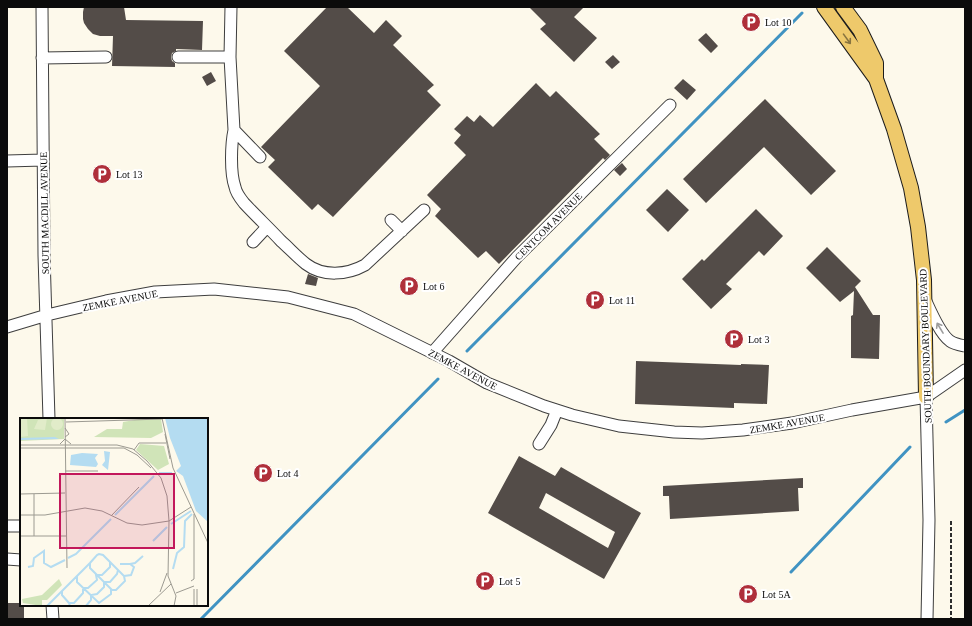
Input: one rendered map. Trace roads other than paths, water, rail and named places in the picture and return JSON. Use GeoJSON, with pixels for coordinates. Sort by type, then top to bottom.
{"type":"FeatureCollection","features":[{"type":"Feature","properties":{"kind":"main road","name":"SOUTH BOUNDARY BOULEVARD"},"geometry":{"type":"LineString","coordinates":[[824,7],[876,79],[894,129],[912,188],[924,280],[926,397]]}},
{"type":"Feature","properties":{"kind":"main road","name":"SOUTH BOUNDARY BOULEVARD"},"geometry":{"type":"LineString","coordinates":[[843,7],[860,30],[876,63],[876,79]]}},
{"type":"Feature","properties":{"kind":"street","name":"SOUTH MACDILL AVENUE"},"geometry":{"type":"LineString","coordinates":[[42,7],[44,255],[49,418]]}},
{"type":"Feature","properties":{"kind":"street"},"geometry":{"type":"LineString","coordinates":[[231,7],[230,57],[234,130],[232,141],[233,176],[234,186],[244,203],[306,264],[322,272],[336,274],[352,271],[365,265],[424,210]]}},
{"type":"Feature","properties":{"kind":"street"},"geometry":{"type":"LineString","coordinates":[[42,58],[106,57]]}},
{"type":"Feature","properties":{"kind":"street"},"geometry":{"type":"LineString","coordinates":[[178,57],[230,57]]}},
{"type":"Feature","properties":{"kind":"street","name":"CENTCOM AVENUE"},"geometry":{"type":"LineString","coordinates":[[432,353],[517,257],[670,105]]}},
{"type":"Feature","properties":{"kind":"street"},"geometry":{"type":"LineString","coordinates":[[234,130],[260,157]]}},
{"type":"Feature","properties":{"kind":"street"},"geometry":{"type":"LineString","coordinates":[[7,161],[43,160]]}},
{"type":"Feature","properties":{"kind":"street"},"geometry":{"type":"LineString","coordinates":[[391,220],[402,231]]}},
{"type":"Feature","properties":{"kind":"street"},"geometry":{"type":"LineString","coordinates":[[253,242],[267,227]]}},
{"type":"Feature","properties":{"kind":"street","name":"ZEMKE AVENUE"},"geometry":{"type":"LineString","coordinates":[[7,327],[47,315],[106,301],[155,292],[214,289],[288,297],[354,314],[449,361],[487,383],[557,410],[619,426],[674,432],[702,433],[743,430],[792,423],[852,410],[926,397],[965,370]]}},
{"type":"Feature","properties":{"kind":"street"},"geometry":{"type":"LineString","coordinates":[[925,299],[941,330],[948,340],[965,346]]}},
{"type":"Feature","properties":{"kind":"street","name":"SOUTH BOUNDARY BOULEVARD"},"geometry":{"type":"LineString","coordinates":[[926,397],[929,520],[927,619]]}},
{"type":"Feature","properties":{"kind":"street"},"geometry":{"type":"LineString","coordinates":[[539,444],[551,425],[557,410]]}},
{"type":"Feature","properties":{"kind":"street"},"geometry":{"type":"LineString","coordinates":[[7,526],[20,526]]}},
{"type":"Feature","properties":{"kind":"street"},"geometry":{"type":"LineString","coordinates":[[7,559],[20,560]]}},
{"type":"Feature","properties":{"kind":"street"},"geometry":{"type":"LineString","coordinates":[[52,606],[53,619]]}},
{"type":"Feature","properties":{"kind":"waterway"},"geometry":{"type":"LineString","coordinates":[[467,351],[802,13]]}},
{"type":"Feature","properties":{"kind":"waterway"},"geometry":{"type":"LineString","coordinates":[[201,619],[438,379]]}},
{"type":"Feature","properties":{"kind":"waterway"},"geometry":{"type":"LineString","coordinates":[[946,422],[965,410]]}},
{"type":"Feature","properties":{"kind":"waterway"},"geometry":{"type":"LineString","coordinates":[[791,572],[910,447]]}},
{"type":"Feature","properties":{"kind":"place","name":"Lot 10"},"geometry":{"type":"Point","coordinates":[751,22]}},
{"type":"Feature","properties":{"kind":"place","name":"Lot 13"},"geometry":{"type":"Point","coordinates":[102,174]}},
{"type":"Feature","properties":{"kind":"place","name":"Lot 6"},"geometry":{"type":"Point","coordinates":[409,286]}},
{"type":"Feature","properties":{"kind":"place","name":"Lot 11"},"geometry":{"type":"Point","coordinates":[595,300]}},
{"type":"Feature","properties":{"kind":"place","name":"Lot 3"},"geometry":{"type":"Point","coordinates":[734,339]}},
{"type":"Feature","properties":{"kind":"place","name":"Lot 4"},"geometry":{"type":"Point","coordinates":[263,473]}},
{"type":"Feature","properties":{"kind":"place","name":"Lot 5"},"geometry":{"type":"Point","coordinates":[485,581]}},
{"type":"Feature","properties":{"kind":"place","name":"Lot 5A"},"geometry":{"type":"Point","coordinates":[748,594]}}]}
